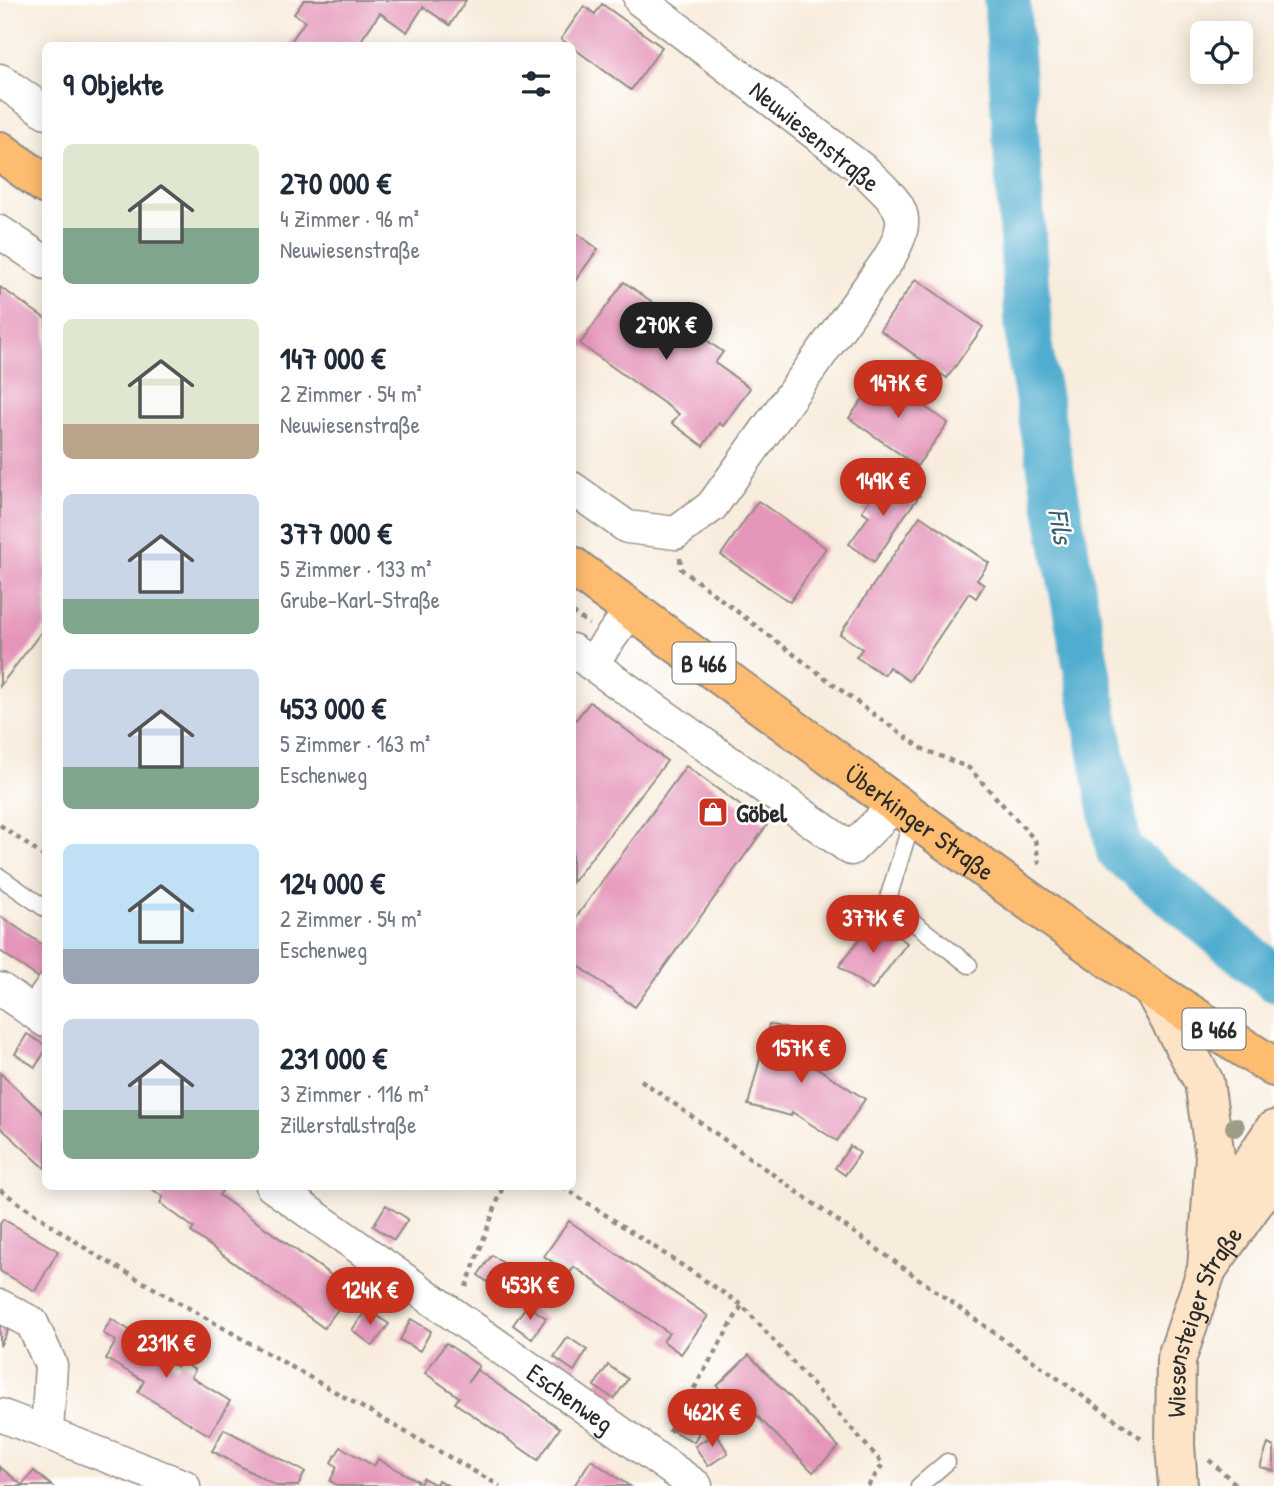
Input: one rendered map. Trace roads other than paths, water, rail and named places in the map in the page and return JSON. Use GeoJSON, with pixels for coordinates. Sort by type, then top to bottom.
{"type":"FeatureCollection","features":[{"type":"Feature","properties":{"kind":"main road"},"geometry":{"type":"LineString","coordinates":[[0,151],[42,182]]}},
{"type":"Feature","properties":{"kind":"main road","name":"Überkinger Straße"},"geometry":{"type":"LineString","coordinates":[[576,569],[1154,991],[1274,1067]]}},
{"type":"Feature","properties":{"kind":"main road"},"geometry":{"type":"LineString","coordinates":[[1154,991],[1204,1082],[1224,1226],[1274,1205]]}},
{"type":"Feature","properties":{"kind":"main road","name":"Wiesensteiger Straße"},"geometry":{"type":"LineString","coordinates":[[1178,1486],[1175,1445],[1177,1360],[1224,1226],[1274,1130]]}},
{"type":"Feature","properties":{"kind":"main road","name":"Wiesensteiger Straße"},"geometry":{"type":"LineString","coordinates":[[1224,1226],[1274,1174]]}},
{"type":"Feature","properties":{"kind":"street","name":"Neuwiesenstraße"},"geometry":{"type":"LineString","coordinates":[[576,491],[627,527],[676,533],[712,506],[888,260],[903,231],[900,206],[866,172],[640,0]]}},
{"type":"Feature","properties":{"kind":"street"},"geometry":{"type":"LineString","coordinates":[[0,80],[42,109]]}},
{"type":"Feature","properties":{"kind":"street"},"geometry":{"type":"LineString","coordinates":[[0,232],[42,260]]}},
{"type":"Feature","properties":{"kind":"street"},"geometry":{"type":"LineString","coordinates":[[631,610],[582,657],[851,849],[905,811]]}},
{"type":"Feature","properties":{"kind":"street"},"geometry":{"type":"LineString","coordinates":[[0,989],[37,1015]]}},
{"type":"Feature","properties":{"kind":"street","name":"Eschenweg"},"geometry":{"type":"LineString","coordinates":[[278,1190],[696,1486]]}},
{"type":"Feature","properties":{"kind":"street"},"geometry":{"type":"LineString","coordinates":[[0,1306],[32,1323],[51,1366],[47,1432]]}},
{"type":"Feature","properties":{"kind":"street"},"geometry":{"type":"LineString","coordinates":[[0,1415],[184,1486]]}},
{"type":"Feature","properties":{"kind":"lane"},"geometry":{"type":"LineString","coordinates":[[905,811],[887,902],[969,965]]}},
{"type":"Feature","properties":{"kind":"lane"},"geometry":{"type":"LineString","coordinates":[[0,877],[42,906]]}},
{"type":"Feature","properties":{"kind":"lane"},"geometry":{"type":"LineString","coordinates":[[37,1015],[42,997]]}},
{"type":"Feature","properties":{"kind":"lane"},"geometry":{"type":"LineString","coordinates":[[919,1486],[947,1462]]}},
{"type":"Feature","properties":{"kind":"waterway","name":"Fils"},"geometry":{"type":"LineString","coordinates":[[1007,0],[1030,353],[1119,850],[1274,978]]}},
{"type":"Feature","properties":{"kind":"place","name":"Göbel"},"geometry":{"type":"Point","coordinates":[713,812]}}]}
